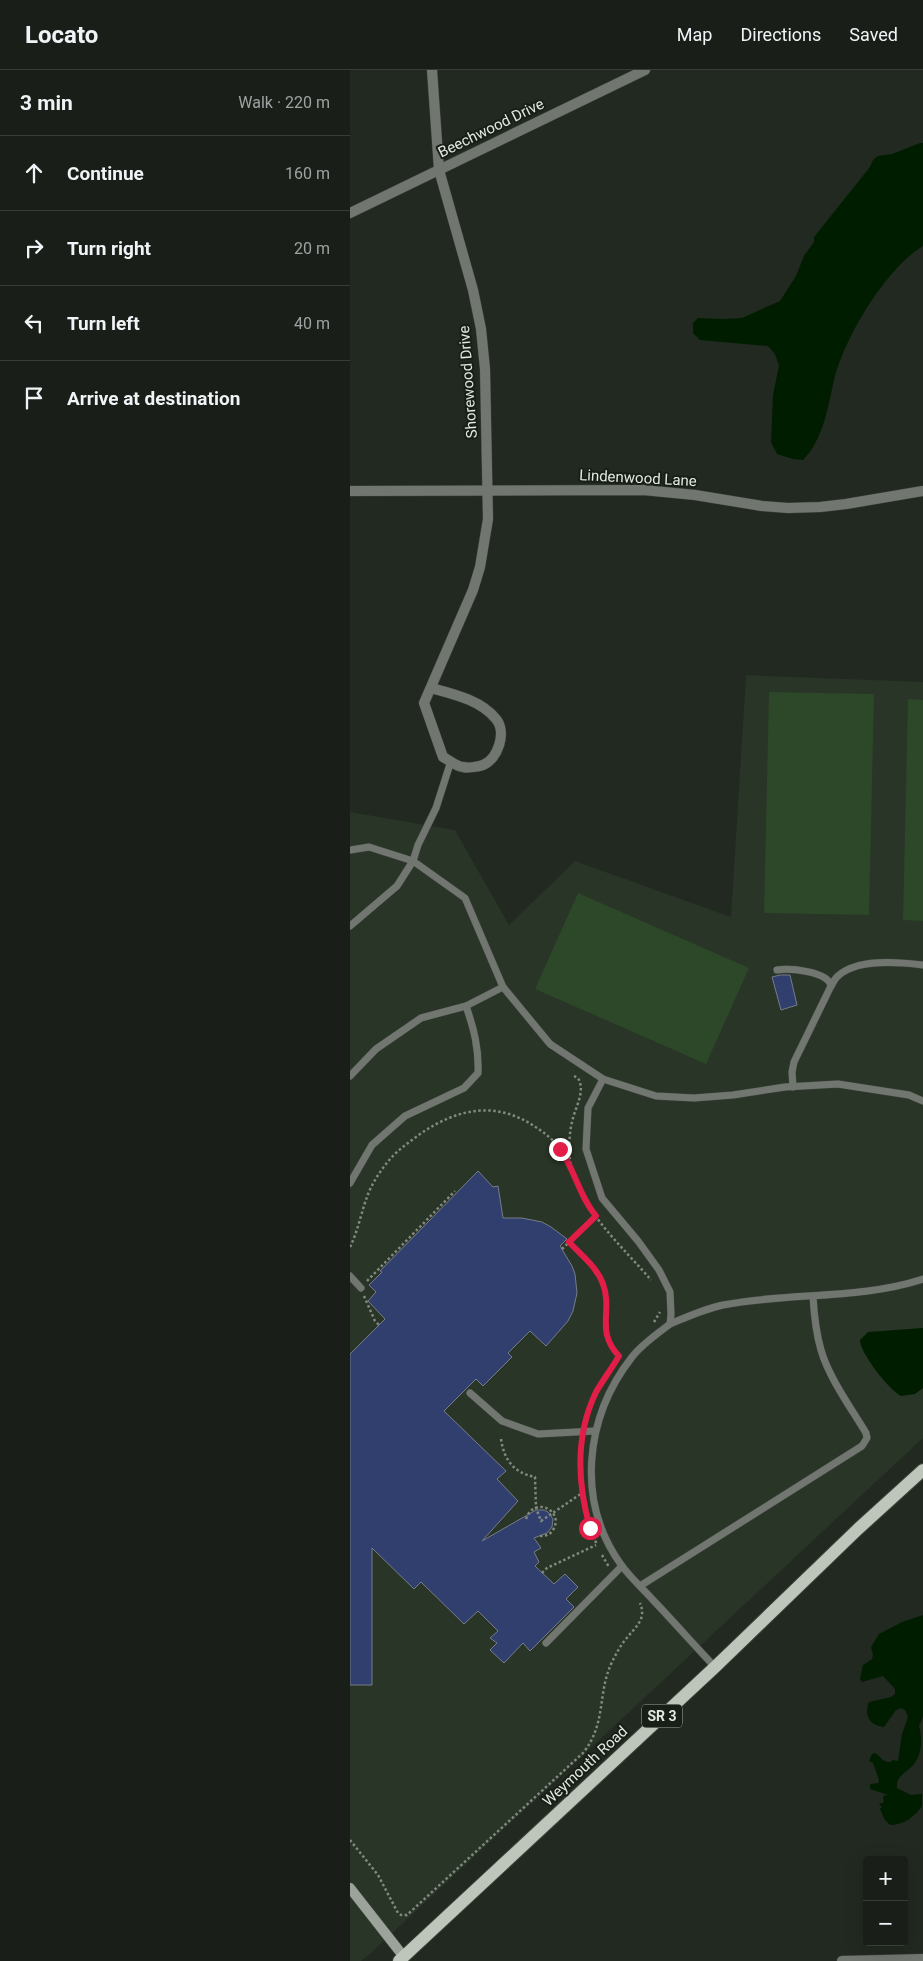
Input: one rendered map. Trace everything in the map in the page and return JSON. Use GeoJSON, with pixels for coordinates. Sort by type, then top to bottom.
{"type":"FeatureCollection","features":[{"type":"Feature","properties":{"kind":"main road","name":"Weymouth Road"},"geometry":{"type":"LineString","coordinates":[[404,1960],[715,1667],[858,1529],[923,1470]]}},
{"type":"Feature","properties":{"kind":"street","name":"Shorewood Drive"},"geometry":{"type":"LineString","coordinates":[[432,70],[438,170],[473,290],[481,329],[485,369],[488,490],[487,527],[480,567],[424,703],[443,757],[451,762]]}},
{"type":"Feature","properties":{"kind":"street","name":"Beechwood Drive"},"geometry":{"type":"LineString","coordinates":[[350,213],[645,70]]}},
{"type":"Feature","properties":{"kind":"street","name":"Lindenwood Lane"},"geometry":{"type":"LineString","coordinates":[[350,491],[643,490],[788,508],[846,504],[923,490]]}},
{"type":"Feature","properties":{"kind":"street"},"geometry":{"type":"LineString","coordinates":[[431,688],[465,698],[481,707],[497,720],[501,732],[500,744],[493,757],[483,766],[463,768],[451,762]]}},
{"type":"Feature","properties":{"kind":"street"},"geometry":{"type":"LineString","coordinates":[[350,1888],[404,1960]]}},
{"type":"Feature","properties":{"kind":"street"},"geometry":{"type":"LineString","coordinates":[[842,1961],[923,1959]]}},
{"type":"Feature","properties":{"kind":"lane"},"geometry":{"type":"LineString","coordinates":[[350,926],[397,886],[413,861],[418,845],[436,808],[451,762]]}},
{"type":"Feature","properties":{"kind":"lane"},"geometry":{"type":"LineString","coordinates":[[350,850],[369,846],[413,861],[465,898],[503,987],[550,1044],[603,1079],[656,1096],[694,1098],[838,1084],[909,1095],[923,1101]]}},
{"type":"Feature","properties":{"kind":"lane"},"geometry":{"type":"LineString","coordinates":[[793,1087],[792,1072],[794,1062],[830,986],[838,976],[859,966],[896,962],[923,965]]}},
{"type":"Feature","properties":{"kind":"lane"},"geometry":{"type":"LineString","coordinates":[[776,970],[793,969],[806,972],[826,978],[830,981],[830,986]]}},
{"type":"Feature","properties":{"kind":"lane"},"geometry":{"type":"LineString","coordinates":[[350,1076],[376,1049],[422,1018],[466,1006],[503,987]]}},
{"type":"Feature","properties":{"kind":"lane"},"geometry":{"type":"LineString","coordinates":[[350,1183],[372,1146],[405,1116],[464,1088],[478,1073],[479,1052],[473,1025],[466,1006]]}},
{"type":"Feature","properties":{"kind":"lane"},"geometry":{"type":"LineString","coordinates":[[603,1079],[588,1108],[586,1150],[602,1198],[638,1241],[659,1270],[670,1292],[670,1324]]}},
{"type":"Feature","properties":{"kind":"lane"},"geometry":{"type":"LineString","coordinates":[[350,1276],[361,1288]]}},
{"type":"Feature","properties":{"kind":"lane"},"geometry":{"type":"LineString","coordinates":[[715,1667],[622,1566],[604,1533],[592,1487],[591,1457],[595,1431],[611,1392],[633,1356],[670,1324],[694,1314],[723,1305],[883,1289],[923,1279]]}},
{"type":"Feature","properties":{"kind":"lane"},"geometry":{"type":"LineString","coordinates":[[640,1586],[862,1446],[865,1442],[866,1433],[821,1352],[813,1296]]}},
{"type":"Feature","properties":{"kind":"lane"},"geometry":{"type":"LineString","coordinates":[[470,1393],[502,1421],[538,1434],[595,1431]]}},
{"type":"Feature","properties":{"kind":"lane"},"geometry":{"type":"LineString","coordinates":[[546,1643],[622,1566]]}},
{"type":"Feature","properties":{"kind":"path"},"geometry":{"type":"LineString","coordinates":[[572,1170],[569,1149],[570,1130],[581,1087],[578,1078],[574,1076]]}},
{"type":"Feature","properties":{"kind":"path"},"geometry":{"type":"LineString","coordinates":[[350,1247],[356,1234],[367,1196],[385,1165],[398,1150],[438,1122],[458,1113],[482,1110],[496,1111],[512,1115],[532,1124],[555,1142],[568,1161],[583,1196],[596,1216],[653,1282]]}},
{"type":"Feature","properties":{"kind":"path"},"geometry":{"type":"LineString","coordinates":[[379,1325],[374,1321],[361,1288],[455,1191]]}},
{"type":"Feature","properties":{"kind":"path"},"geometry":{"type":"LineString","coordinates":[[562,1249],[596,1216]]}},
{"type":"Feature","properties":{"kind":"path"},"geometry":{"type":"LineString","coordinates":[[569,1242],[593,1267],[603,1283],[606,1298],[605,1328],[607,1340],[619,1356]]}},
{"type":"Feature","properties":{"kind":"path"},"geometry":{"type":"LineString","coordinates":[[653,1324],[661,1310]]}},
{"type":"Feature","properties":{"kind":"path"},"geometry":{"type":"LineString","coordinates":[[615,1363],[623,1350]]}},
{"type":"Feature","properties":{"kind":"path"},"geometry":{"type":"LineString","coordinates":[[581,1483],[580,1456],[583,1432],[589,1409],[606,1376]]}},
{"type":"Feature","properties":{"kind":"path"},"geometry":{"type":"LineString","coordinates":[[501,1440],[505,1458],[511,1465],[518,1472],[535,1477],[536,1508],[541,1521],[582,1492],[583,1501]]}},
{"type":"Feature","properties":{"kind":"path"},"geometry":{"type":"LineString","coordinates":[[526,1519],[531,1511],[536,1508],[544,1507],[553,1513],[556,1519],[554,1529],[546,1536],[540,1536]]}},
{"type":"Feature","properties":{"kind":"path"},"geometry":{"type":"LineString","coordinates":[[587,1518],[596,1545],[614,1575]]}},
{"type":"Feature","properties":{"kind":"path"},"geometry":{"type":"LineString","coordinates":[[542,1573],[546,1568],[596,1545]]}},
{"type":"Feature","properties":{"kind":"path"},"geometry":{"type":"LineString","coordinates":[[350,1840],[378,1875],[398,1913],[407,1915],[555,1780],[590,1744],[600,1719],[610,1667],[626,1638],[639,1626],[642,1619],[643,1612],[639,1600]]}},
{"type":"Feature","properties":{"kind":"shaded area"},"geometry":{"type":"Polygon","coordinates":[[[923,143],[923,246],[909,256],[895,270],[881,287],[857,325],[839,363],[824,423],[810,452],[803,460],[777,454],[771,442],[773,395],[779,366],[775,354],[768,346],[700,340],[693,333],[693,323],[698,318],[742,318],[780,301],[796,276],[804,256],[814,242],[814,237],[870,167],[873,160],[878,156],[892,154],[923,143]]]}},
{"type":"Feature","properties":{"kind":"shaded area"},"geometry":{"type":"Polygon","coordinates":[[[746,675],[923,682],[923,1438],[371,1953],[361,1961],[350,1961],[350,812],[455,830],[509,925],[575,861],[731,917],[746,675]]]}},
{"type":"Feature","properties":{"kind":"shaded area"},"geometry":{"type":"Polygon","coordinates":[[[769,692],[874,694],[869,915],[764,913],[769,692]]]}},
{"type":"Feature","properties":{"kind":"shaded area"},"geometry":{"type":"Polygon","coordinates":[[[908,699],[923,700],[923,921],[903,920],[908,699]]]}},
{"type":"Feature","properties":{"kind":"shaded area"},"geometry":{"type":"Polygon","coordinates":[[[578,893],[749,968],[706,1064],[535,989],[578,893]]]}},
{"type":"Feature","properties":{"kind":"shaded area"},"geometry":{"type":"Polygon","coordinates":[[[923,1328],[923,1388],[915,1394],[901,1396],[876,1371],[861,1346],[860,1340],[868,1332],[923,1328]]]}},
{"type":"Feature","properties":{"kind":"shaded area"},"geometry":{"type":"Polygon","coordinates":[[[923,1615],[923,1717],[919,1726],[920,1749],[917,1760],[897,1782],[897,1788],[911,1795],[922,1794],[922,1806],[908,1820],[900,1824],[890,1825],[885,1820],[880,1809],[882,1807],[879,1804],[884,1802],[883,1796],[888,1795],[870,1789],[870,1784],[878,1783],[879,1780],[873,1763],[869,1761],[872,1754],[875,1753],[886,1761],[898,1761],[902,1734],[908,1717],[905,1710],[901,1708],[896,1710],[884,1727],[871,1722],[867,1711],[869,1702],[891,1697],[895,1694],[895,1689],[883,1676],[862,1682],[860,1679],[863,1665],[872,1659],[871,1647],[879,1634],[902,1622],[923,1615]]]}},
{"type":"Feature","properties":{"kind":"building"},"geometry":{"type":"Polygon","coordinates":[[[790,975],[797,1005],[781,1010],[772,977],[790,975]]]}},
{"type":"Feature","properties":{"kind":"building"},"geometry":{"type":"Polygon","coordinates":[[[478,1171],[493,1187],[498,1186],[503,1218],[522,1218],[542,1222],[567,1239],[560,1246],[575,1274],[577,1293],[573,1311],[568,1321],[546,1346],[530,1331],[508,1353],[512,1357],[483,1386],[476,1379],[444,1411],[506,1471],[497,1479],[518,1501],[482,1541],[536,1510],[548,1512],[553,1519],[552,1527],[547,1533],[534,1538],[541,1548],[534,1552],[539,1562],[535,1566],[554,1584],[565,1574],[578,1587],[566,1599],[574,1607],[530,1651],[523,1643],[504,1663],[490,1650],[497,1643],[490,1638],[498,1631],[478,1611],[464,1624],[421,1582],[414,1589],[372,1548],[372,1685],[350,1685],[350,1354],[385,1319],[368,1301],[376,1292],[369,1285],[382,1272],[380,1271],[478,1171]]]}},
{"type":"Feature","properties":{"kind":"route"},"geometry":{"type":"LineString","coordinates":[[560,1149],[568,1161],[583,1196],[596,1216],[569,1242],[593,1267],[603,1283],[606,1298],[605,1328],[607,1340],[619,1356],[598,1390],[589,1409],[580,1444],[584,1509],[590,1528]]}}]}
